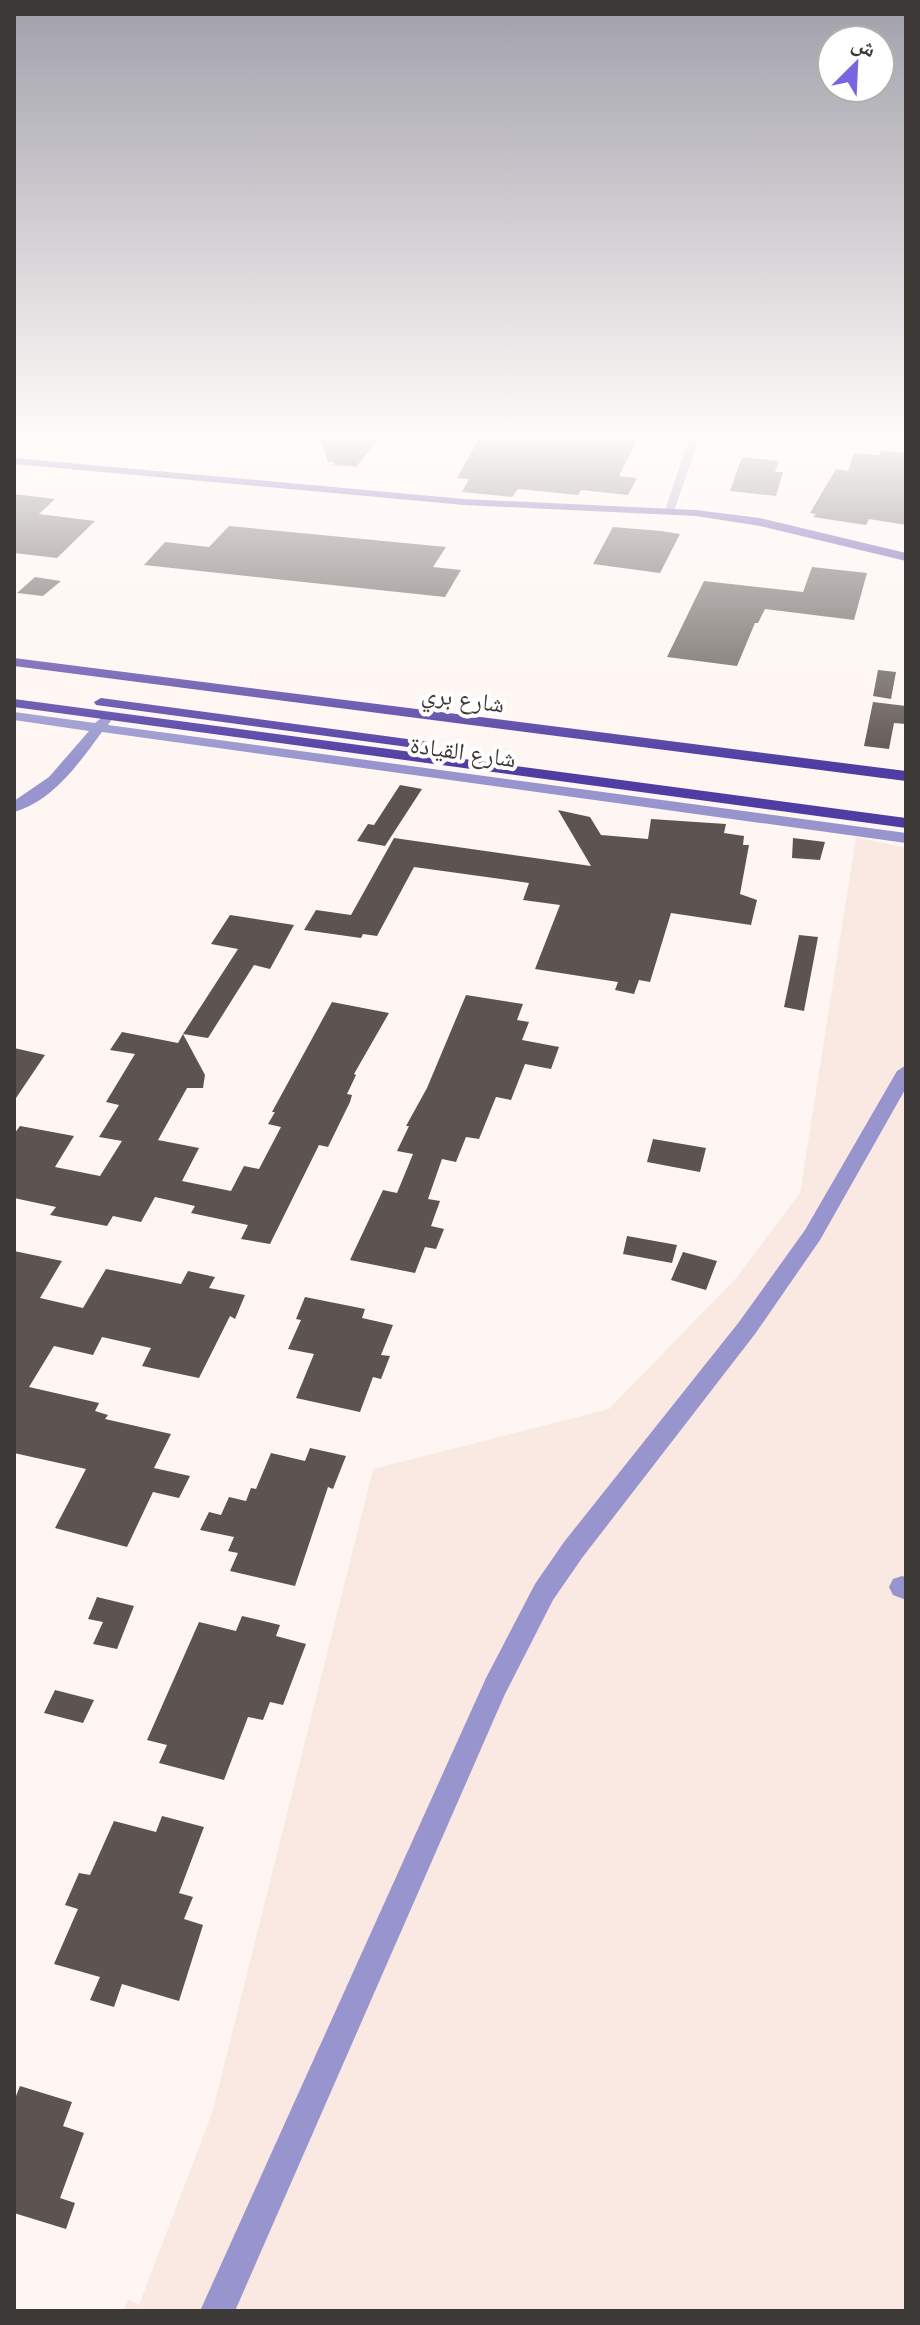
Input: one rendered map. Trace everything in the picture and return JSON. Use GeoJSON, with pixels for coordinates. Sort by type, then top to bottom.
{"type":"FeatureCollection","features":[{"type":"Feature","properties":{"kind":"main road"},"geometry":{"type":"LineString","coordinates":[[866,548],[906,557]]}},
{"type":"Feature","properties":{"kind":"main road","name":"شارع بري"},"geometry":{"type":"LineString","coordinates":[[14,662],[906,776]]}},
{"type":"Feature","properties":{"kind":"main road","name":"شارع القيادة"},"geometry":{"type":"LineString","coordinates":[[14,691],[906,809]]}},
{"type":"Feature","properties":{"kind":"main road","name":"شارع القيادة"},"geometry":{"type":"LineString","coordinates":[[14,703],[104,721],[906,823]]}},
{"type":"Feature","properties":{"kind":"street","name":"شارع القيادة"},"geometry":{"type":"LineString","coordinates":[[14,716],[104,721],[906,838]]}},
{"type":"Feature","properties":{"kind":"street"},"geometry":{"type":"LineString","coordinates":[[14,807],[38,796],[62,776],[104,721]]}},
{"type":"Feature","properties":{"kind":"street"},"geometry":{"type":"LineString","coordinates":[[217,2311],[495,1687],[544,1592],[602,1511],[782,1281],[813,1235],[906,1071]]}},
{"type":"Feature","properties":{"kind":"shaded area"},"geometry":{"type":"Polygon","coordinates":[[[856,837],[906,848],[906,2311],[122,2311],[129,2299],[139,2305],[212,2113],[373,1469],[609,1409],[736,1278],[800,1193],[856,837]]]}},
{"type":"Feature","properties":{"kind":"building"},"geometry":{"type":"Polygon","coordinates":[[[14,548],[68,548],[57,558],[14,553],[14,548]]]}},
{"type":"Feature","properties":{"kind":"building"},"geometry":{"type":"Polygon","coordinates":[[[160,548],[446,548],[433,567],[461,570],[445,597],[144,565],[160,548]]]}},
{"type":"Feature","properties":{"kind":"building"},"geometry":{"type":"Polygon","coordinates":[[[602,548],[673,548],[660,573],[593,564],[602,548]]]}},
{"type":"Feature","properties":{"kind":"building"},"geometry":{"type":"Polygon","coordinates":[[[812,567],[867,573],[854,620],[765,609],[758,623],[755,623],[737,666],[667,657],[704,581],[803,592],[812,567]]]}},
{"type":"Feature","properties":{"kind":"building"},"geometry":{"type":"Polygon","coordinates":[[[35,577],[61,581],[43,596],[17,593],[35,577]]]}},
{"type":"Feature","properties":{"kind":"building"},"geometry":{"type":"Polygon","coordinates":[[[878,670],[896,672],[891,699],[873,696],[878,670]]]}},
{"type":"Feature","properties":{"kind":"building"},"geometry":{"type":"Polygon","coordinates":[[[873,702],[906,706],[906,724],[894,723],[889,749],[864,746],[873,702]]]}},
{"type":"Feature","properties":{"kind":"building"},"geometry":{"type":"Polygon","coordinates":[[[400,785],[422,789],[385,846],[357,841],[368,824],[374,825],[400,785]]]}},
{"type":"Feature","properties":{"kind":"building"},"geometry":{"type":"Polygon","coordinates":[[[558,810],[590,817],[601,835],[648,839],[651,819],[726,824],[724,833],[744,836],[743,845],[749,845],[740,894],[757,900],[751,925],[671,913],[650,982],[639,980],[634,994],[615,990],[618,982],[535,969],[560,905],[523,900],[529,883],[414,867],[377,936],[363,934],[361,938],[304,930],[316,910],[351,915],[394,838],[591,866],[558,810]]]}},
{"type":"Feature","properties":{"kind":"building"},"geometry":{"type":"Polygon","coordinates":[[[793,838],[825,842],[820,860],[792,858],[793,838]]]}},
{"type":"Feature","properties":{"kind":"building"},"geometry":{"type":"Polygon","coordinates":[[[230,915],[294,925],[270,969],[254,965],[208,1038],[183,1034],[238,949],[211,944],[230,915]]]}},
{"type":"Feature","properties":{"kind":"building"},"geometry":{"type":"Polygon","coordinates":[[[799,935],[818,937],[804,1011],[784,1007],[799,935]]]}},
{"type":"Feature","properties":{"kind":"building"},"geometry":{"type":"Polygon","coordinates":[[[466,995],[523,1004],[517,1020],[529,1022],[522,1040],[559,1047],[551,1069],[525,1064],[511,1100],[496,1097],[479,1139],[466,1137],[456,1162],[442,1159],[428,1199],[440,1201],[431,1226],[444,1229],[436,1249],[425,1247],[415,1273],[350,1260],[383,1190],[397,1193],[413,1154],[397,1151],[466,995]]]}},
{"type":"Feature","properties":{"kind":"building"},"geometry":{"type":"Polygon","coordinates":[[[332,1002],[389,1013],[354,1074],[347,1094],[352,1095],[350,1102],[328,1147],[319,1145],[270,1244],[241,1239],[248,1225],[191,1213],[195,1206],[155,1197],[141,1222],[113,1216],[107,1226],[50,1215],[56,1207],[14,1198],[14,1134],[20,1126],[74,1136],[55,1167],[100,1176],[122,1141],[99,1137],[119,1105],[106,1102],[135,1054],[110,1050],[122,1032],[178,1043],[183,1034],[205,1075],[203,1088],[187,1088],[158,1140],[199,1148],[182,1181],[231,1191],[244,1166],[259,1169],[281,1127],[268,1124],[275,1112],[272,1112],[332,1002]]]}},
{"type":"Feature","properties":{"kind":"building"},"geometry":{"type":"Polygon","coordinates":[[[14,1048],[45,1055],[14,1101],[14,1048]]]}},
{"type":"Feature","properties":{"kind":"building"},"geometry":{"type":"Polygon","coordinates":[[[653,1139],[706,1148],[700,1172],[647,1162],[653,1139]]]}},
{"type":"Feature","properties":{"kind":"building"},"geometry":{"type":"Polygon","coordinates":[[[627,1236],[677,1245],[672,1263],[623,1254],[627,1236]]]}},
{"type":"Feature","properties":{"kind":"building"},"geometry":{"type":"Polygon","coordinates":[[[14,1251],[62,1261],[40,1298],[83,1308],[106,1269],[181,1284],[188,1271],[215,1277],[209,1288],[245,1295],[235,1319],[230,1316],[199,1378],[142,1366],[151,1348],[102,1337],[93,1355],[54,1346],[29,1387],[99,1403],[95,1411],[108,1415],[105,1419],[171,1434],[154,1468],[190,1476],[179,1498],[153,1492],[127,1547],[55,1528],[86,1469],[14,1453],[14,1251]]]}},
{"type":"Feature","properties":{"kind":"building"},"geometry":{"type":"Polygon","coordinates":[[[683,1252],[717,1261],[706,1290],[671,1280],[683,1252]]]}},
{"type":"Feature","properties":{"kind":"building"},"geometry":{"type":"Polygon","coordinates":[[[305,1297],[365,1309],[362,1318],[393,1325],[381,1355],[390,1356],[381,1379],[373,1377],[360,1412],[296,1398],[314,1354],[288,1349],[301,1320],[296,1319],[305,1297]]]}},
{"type":"Feature","properties":{"kind":"building"},"geometry":{"type":"Polygon","coordinates":[[[310,1448],[346,1456],[333,1489],[328,1487],[295,1586],[230,1571],[238,1553],[228,1551],[234,1537],[200,1530],[209,1512],[221,1515],[229,1497],[246,1501],[251,1488],[256,1489],[271,1453],[305,1461],[310,1448]]]}},
{"type":"Feature","properties":{"kind":"building"},"geometry":{"type":"Polygon","coordinates":[[[97,1597],[134,1606],[117,1649],[93,1644],[103,1622],[88,1619],[97,1597]]]}},
{"type":"Feature","properties":{"kind":"building"},"geometry":{"type":"Polygon","coordinates":[[[242,1616],[280,1625],[276,1636],[306,1644],[283,1705],[270,1702],[263,1720],[248,1717],[224,1780],[159,1763],[167,1745],[147,1740],[199,1622],[236,1631],[242,1616]]]}},
{"type":"Feature","properties":{"kind":"building"},"geometry":{"type":"Polygon","coordinates":[[[55,1690],[94,1700],[83,1723],[44,1713],[55,1690]]]}},
{"type":"Feature","properties":{"kind":"building"},"geometry":{"type":"Polygon","coordinates":[[[162,1816],[204,1827],[179,1893],[193,1897],[184,1919],[203,1925],[179,2001],[122,1984],[114,2007],[90,2000],[100,1977],[54,1964],[78,1909],[65,1905],[79,1873],[90,1875],[114,1821],[156,1832],[162,1816]]]}},
{"type":"Feature","properties":{"kind":"building"},"geometry":{"type":"Polygon","coordinates":[[[20,2086],[72,2102],[63,2126],[84,2133],[60,2198],[75,2203],[66,2229],[14,2213],[14,2101],[20,2086]]]}}]}
